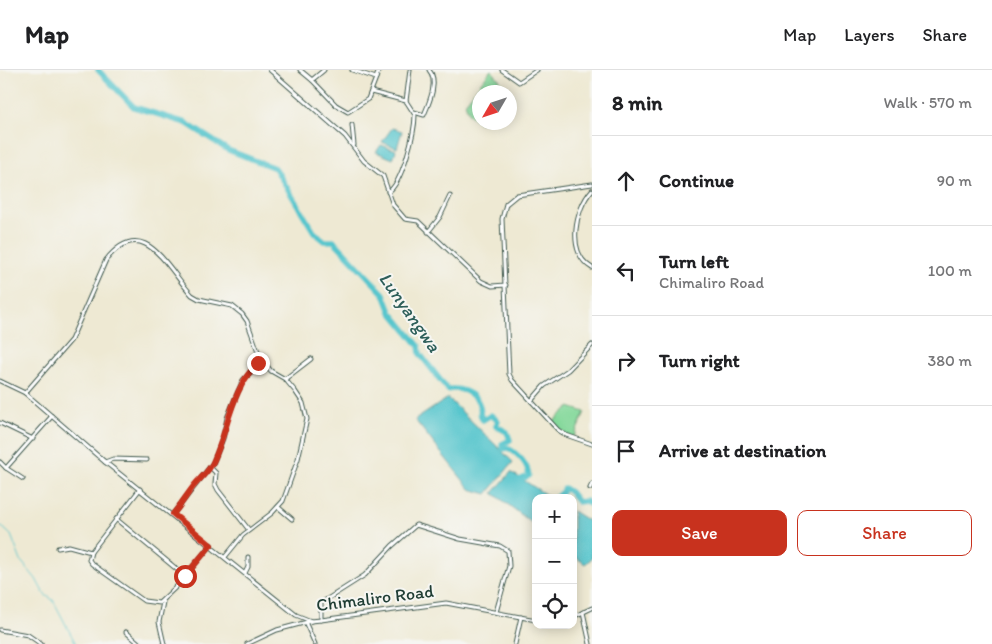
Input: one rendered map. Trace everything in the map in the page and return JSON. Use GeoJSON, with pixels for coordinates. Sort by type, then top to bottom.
{"type":"FeatureCollection","features":[{"type":"Feature","properties":{"kind":"street"},"geometry":{"type":"LineString","coordinates":[[270,70],[354,146],[364,161],[383,176],[393,205],[401,216],[409,221],[416,220],[460,258],[482,281],[492,286],[506,285]]}},
{"type":"Feature","properties":{"kind":"street"},"geometry":{"type":"LineString","coordinates":[[300,70],[336,105],[348,112],[365,102],[379,70]]}},
{"type":"Feature","properties":{"kind":"street"},"geometry":{"type":"LineString","coordinates":[[312,80],[324,70]]}},
{"type":"Feature","properties":{"kind":"street"},"geometry":{"type":"LineString","coordinates":[[352,70],[376,78]]}},
{"type":"Feature","properties":{"kind":"street"},"geometry":{"type":"LineString","coordinates":[[406,101],[409,70]]}},
{"type":"Feature","properties":{"kind":"street"},"geometry":{"type":"LineString","coordinates":[[414,112],[424,115],[429,103],[434,79],[429,70]]}},
{"type":"Feature","properties":{"kind":"street"},"geometry":{"type":"LineString","coordinates":[[502,70],[519,82],[537,70]]}},
{"type":"Feature","properties":{"kind":"street"},"geometry":{"type":"LineString","coordinates":[[371,92],[406,101],[414,112],[414,127],[401,171],[394,188],[388,192]]}},
{"type":"Feature","properties":{"kind":"street"},"geometry":{"type":"LineString","coordinates":[[352,125],[354,146]]}},
{"type":"Feature","properties":{"kind":"street"},"geometry":{"type":"LineString","coordinates":[[592,184],[527,192],[517,195],[506,204],[502,219],[509,374],[515,386],[562,433],[592,444]]}},
{"type":"Feature","properties":{"kind":"street"},"geometry":{"type":"LineString","coordinates":[[592,190],[580,211],[576,238],[581,260],[592,268]]}},
{"type":"Feature","properties":{"kind":"street"},"geometry":{"type":"LineString","coordinates":[[428,232],[441,215],[450,196]]}},
{"type":"Feature","properties":{"kind":"street"},"geometry":{"type":"LineString","coordinates":[[25,393],[71,340],[106,260],[114,250],[129,241],[137,240],[154,249],[192,295],[199,299],[238,309],[247,321],[263,361],[270,371],[284,379],[303,403],[307,419],[298,459],[278,507],[249,530],[225,557]]}},
{"type":"Feature","properties":{"kind":"street"},"geometry":{"type":"LineString","coordinates":[[531,401],[544,386],[568,370],[592,346]]}},
{"type":"Feature","properties":{"kind":"street"},"geometry":{"type":"LineString","coordinates":[[284,379],[311,359]]}},
{"type":"Feature","properties":{"kind":"street"},"geometry":{"type":"LineString","coordinates":[[173,514],[210,467],[223,438],[227,418],[243,380],[263,361]]}},
{"type":"Feature","properties":{"kind":"street","name":"Chimaliro Road"},"geometry":{"type":"LineString","coordinates":[[0,381],[25,393],[105,462],[173,514],[296,615],[311,621],[435,604],[456,604],[532,619]]}},
{"type":"Feature","properties":{"kind":"street"},"geometry":{"type":"LineString","coordinates":[[6,468],[52,416]]}},
{"type":"Feature","properties":{"kind":"street"},"geometry":{"type":"LineString","coordinates":[[0,422],[33,439]]}},
{"type":"Feature","properties":{"kind":"street"},"geometry":{"type":"LineString","coordinates":[[105,462],[113,459],[147,460]]}},
{"type":"Feature","properties":{"kind":"street"},"geometry":{"type":"LineString","coordinates":[[0,462],[23,479]]}},
{"type":"Feature","properties":{"kind":"street"},"geometry":{"type":"LineString","coordinates":[[210,467],[216,473],[215,484],[218,490],[249,530]]}},
{"type":"Feature","properties":{"kind":"street"},"geometry":{"type":"LineString","coordinates":[[140,489],[91,552],[89,560],[144,601],[163,602]]}},
{"type":"Feature","properties":{"kind":"street"},"geometry":{"type":"LineString","coordinates":[[278,507],[292,519]]}},
{"type":"Feature","properties":{"kind":"street"},"geometry":{"type":"LineString","coordinates":[[116,519],[185,576]]}},
{"type":"Feature","properties":{"kind":"street"},"geometry":{"type":"LineString","coordinates":[[321,620],[321,603],[365,575],[392,546],[416,525],[460,539],[500,546],[508,551],[509,566],[496,612]]}},
{"type":"Feature","properties":{"kind":"street"},"geometry":{"type":"LineString","coordinates":[[164,644],[159,622],[163,602],[211,545]]}},
{"type":"Feature","properties":{"kind":"street"},"geometry":{"type":"LineString","coordinates":[[58,548],[69,546],[91,552]]}},
{"type":"Feature","properties":{"kind":"street"},"geometry":{"type":"LineString","coordinates":[[244,573],[248,567],[248,557]]}},
{"type":"Feature","properties":{"kind":"street"},"geometry":{"type":"LineString","coordinates":[[577,615],[592,608]]}},
{"type":"Feature","properties":{"kind":"street"},"geometry":{"type":"LineString","coordinates":[[583,612],[590,644]]}},
{"type":"Feature","properties":{"kind":"street"},"geometry":{"type":"LineString","coordinates":[[515,644],[521,617]]}},
{"type":"Feature","properties":{"kind":"street"},"geometry":{"type":"LineString","coordinates":[[247,644],[277,630],[306,624],[311,621]]}},
{"type":"Feature","properties":{"kind":"street"},"geometry":{"type":"LineString","coordinates":[[306,624],[314,644]]}},
{"type":"Feature","properties":{"kind":"street"},"geometry":{"type":"LineString","coordinates":[[0,630],[28,635],[41,644]]}},
{"type":"Feature","properties":{"kind":"street"},"geometry":{"type":"LineString","coordinates":[[126,632],[140,644]]}},
{"type":"Feature","properties":{"kind":"green space"},"geometry":{"type":"Polygon","coordinates":[[[491,70],[504,85],[479,85],[491,70]]]}},
{"type":"Feature","properties":{"kind":"green space"},"geometry":{"type":"Polygon","coordinates":[[[472,94],[472,117],[469,114],[465,103],[472,94]]]}},
{"type":"Feature","properties":{"kind":"green space"},"geometry":{"type":"Polygon","coordinates":[[[569,407],[585,412],[574,437],[565,434],[552,423],[569,407]]]}},
{"type":"Feature","properties":{"kind":"water"},"geometry":{"type":"Polygon","coordinates":[[[392,128],[402,131],[397,148],[382,142],[392,128]]]}},
{"type":"Feature","properties":{"kind":"water"},"geometry":{"type":"Polygon","coordinates":[[[381,145],[396,150],[393,159],[376,152],[381,145]]]}},
{"type":"Feature","properties":{"kind":"water"},"geometry":{"type":"Polygon","coordinates":[[[448,398],[513,462],[487,494],[470,489],[415,420],[448,398]]]}},
{"type":"Feature","properties":{"kind":"water"},"geometry":{"type":"Polygon","coordinates":[[[511,472],[545,494],[532,494],[532,523],[493,493],[511,472]]]}},
{"type":"Feature","properties":{"kind":"water"},"geometry":{"type":"Polygon","coordinates":[[[577,514],[592,523],[592,558],[585,564],[577,558],[577,514]]]}},
{"type":"Feature","properties":{"kind":"waterway","name":"Lunyangwa"},"geometry":{"type":"LineString","coordinates":[[98,70],[134,107],[186,123],[228,150],[275,168],[314,232],[325,241],[334,241],[384,294],[391,312],[419,346],[420,354],[448,390],[459,389],[471,394],[479,403],[480,414],[483,420],[491,415],[498,421],[496,426],[507,432],[510,440],[502,444],[503,449],[508,448],[525,463],[529,476],[519,480],[518,483]]}},
{"type":"Feature","properties":{"kind":"waterway","name":"Lunyangwa"},"geometry":{"type":"LineString","coordinates":[[560,494],[564,488],[572,494]]}},
{"type":"Feature","properties":{"kind":"waterway","name":"Lunyangwa"},"geometry":{"type":"LineString","coordinates":[[577,501],[586,501],[592,506]]}},
{"type":"Feature","properties":{"kind":"waterway"},"geometry":{"type":"LineString","coordinates":[[0,525],[11,535],[21,561],[36,579],[44,594],[53,600],[76,644]]}},
{"type":"Feature","properties":{"kind":"route"},"geometry":{"type":"LineString","coordinates":[[185,576],[211,545],[173,514],[214,462],[223,438],[227,418],[243,380],[258,363]]}}]}
